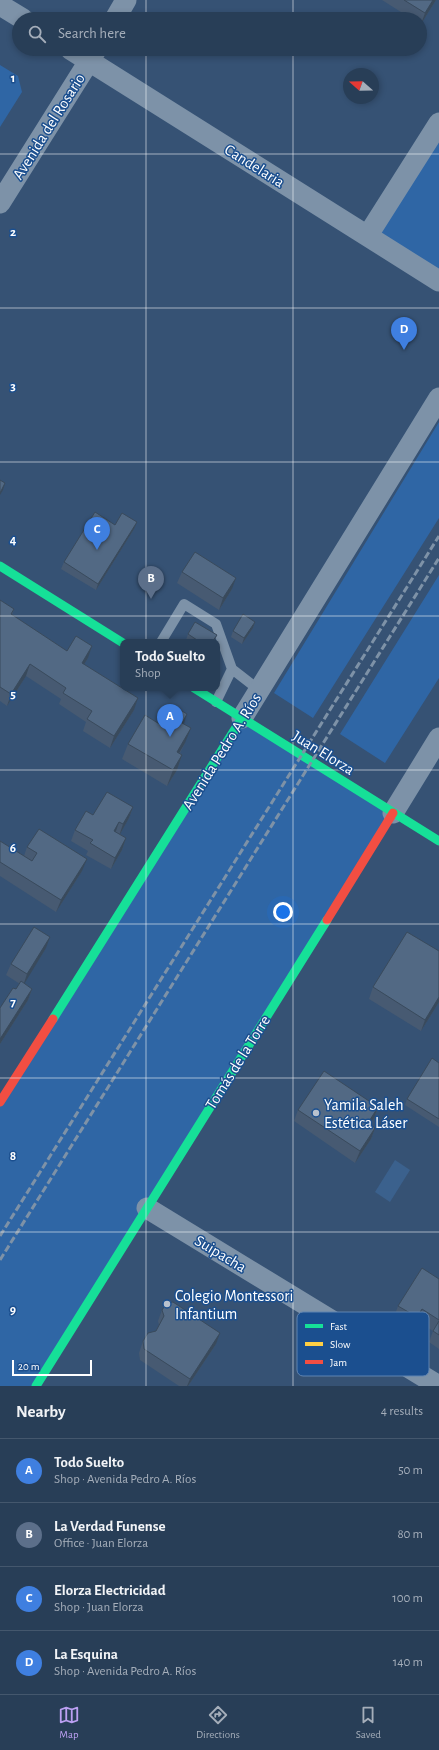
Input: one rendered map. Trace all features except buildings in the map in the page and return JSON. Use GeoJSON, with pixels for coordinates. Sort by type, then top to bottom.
{"type":"FeatureCollection","features":[{"type":"Feature","properties":{"kind":"main road"},"geometry":{"type":"LineString","coordinates":[[0,566],[120,641]]}},
{"type":"Feature","properties":{"kind":"main road","name":"Juan Elorza"},"geometry":{"type":"LineString","coordinates":[[199,691],[439,841]]}},
{"type":"Feature","properties":{"kind":"main road","name":"Avenida Pedro A. Ríos"},"geometry":{"type":"LineString","coordinates":[[0,1102],[242,718]]}},
{"type":"Feature","properties":{"kind":"main road","name":"Tomás de la Torre"},"geometry":{"type":"LineString","coordinates":[[36,1386],[393,812]]}},
{"type":"Feature","properties":{"kind":"street"},"geometry":{"type":"LineString","coordinates":[[119,12],[126,0]]}},
{"type":"Feature","properties":{"kind":"street"},"geometry":{"type":"LineString","coordinates":[[0,5],[12,12]]}},
{"type":"Feature","properties":{"kind":"street","name":"Avenida del Rosario"},"geometry":{"type":"LineString","coordinates":[[0,203],[91,56]]}},
{"type":"Feature","properties":{"kind":"street","name":"Candelaria"},"geometry":{"type":"LineString","coordinates":[[94,56],[439,281]]}},
{"type":"Feature","properties":{"kind":"street"},"geometry":{"type":"LineString","coordinates":[[368,236],[439,123]]}},
{"type":"Feature","properties":{"kind":"street","name":"Avenida Pedro A. Ríos"},"geometry":{"type":"LineString","coordinates":[[242,718],[439,398]]}},
{"type":"Feature","properties":{"kind":"street","name":"Tomás de la Torre"},"geometry":{"type":"LineString","coordinates":[[393,812],[439,738]]}},
{"type":"Feature","properties":{"kind":"street","name":"Suipacha"},"geometry":{"type":"LineString","coordinates":[[147,1208],[318,1312]]}},
{"type":"Feature","properties":{"kind":"street","name":"Suipacha"},"geometry":{"type":"LineString","coordinates":[[423,1376],[439,1386]]}},
{"type":"Feature","properties":{"kind":"lane"},"geometry":{"type":"LineString","coordinates":[[163,639],[184,604],[216,624],[232,670],[259,690]]}},
{"type":"Feature","properties":{"kind":"lane"},"geometry":{"type":"LineString","coordinates":[[216,702],[232,670]]}},
{"type":"Feature","properties":{"kind":"shaded area"},"geometry":{"type":"Polygon","coordinates":[[[0,65],[18,76],[22,92],[0,127],[0,65]]]}},
{"type":"Feature","properties":{"kind":"shaded area"},"geometry":{"type":"Polygon","coordinates":[[[439,139],[439,272],[378,233],[439,139]]]}},
{"type":"Feature","properties":{"kind":"shaded area"},"geometry":{"type":"Polygon","coordinates":[[[439,422],[439,518],[313,718],[274,693],[439,422]]]}},
{"type":"Feature","properties":{"kind":"shaded area"},"geometry":{"type":"Polygon","coordinates":[[[439,575],[439,678],[385,763],[340,734],[439,575]]]}},
{"type":"Feature","properties":{"kind":"shaded area"},"geometry":{"type":"Polygon","coordinates":[[[242,718],[393,813],[36,1386],[0,1386],[0,1102],[242,718]]]}},
{"type":"Feature","properties":{"kind":"shaded area"},"geometry":{"type":"Polygon","coordinates":[[[395,1160],[410,1170],[390,1202],[375,1192],[395,1160]]]}},
{"type":"Feature","properties":{"kind":"railway"},"geometry":{"type":"LineString","coordinates":[[0,1236],[439,536]]}},
{"type":"Feature","properties":{"kind":"railway"},"geometry":{"type":"LineString","coordinates":[[0,1260],[439,558]]}},
{"type":"Feature","properties":{"kind":"traffic: fast"},"geometry":{"type":"LineString","coordinates":[[0,566],[120,641]]}},
{"type":"Feature","properties":{"kind":"traffic: fast"},"geometry":{"type":"LineString","coordinates":[[199,691],[439,841]]}},
{"type":"Feature","properties":{"kind":"traffic: fast"},"geometry":{"type":"LineString","coordinates":[[53,1019],[242,718]]}},
{"type":"Feature","properties":{"kind":"traffic: fast"},"geometry":{"type":"LineString","coordinates":[[36,1386],[327,920]]}},
{"type":"Feature","properties":{"kind":"traffic: jam"},"geometry":{"type":"LineString","coordinates":[[327,920],[393,813]]}},
{"type":"Feature","properties":{"kind":"traffic: jam"},"geometry":{"type":"LineString","coordinates":[[0,1102],[53,1019]]}},
{"type":"Feature","properties":{"kind":"place","name":"La Esquina"},"geometry":{"type":"Point","coordinates":[404,350]}},
{"type":"Feature","properties":{"kind":"place","name":"Elorza Electricidad"},"geometry":{"type":"Point","coordinates":[97,550]}},
{"type":"Feature","properties":{"kind":"place","name":"La Verdad Funense"},"geometry":{"type":"Point","coordinates":[151,599]}},
{"type":"Feature","properties":{"kind":"place","name":"Todo Suelto"},"geometry":{"type":"Point","coordinates":[170,737]}},
{"type":"Feature","properties":{"kind":"place","name":"Yamila Saleh Estética Láser"},"geometry":{"type":"Point","coordinates":[316,1113]}},
{"type":"Feature","properties":{"kind":"place","name":"Colegio Montessori Infantium"},"geometry":{"type":"Point","coordinates":[167,1304]}}]}
